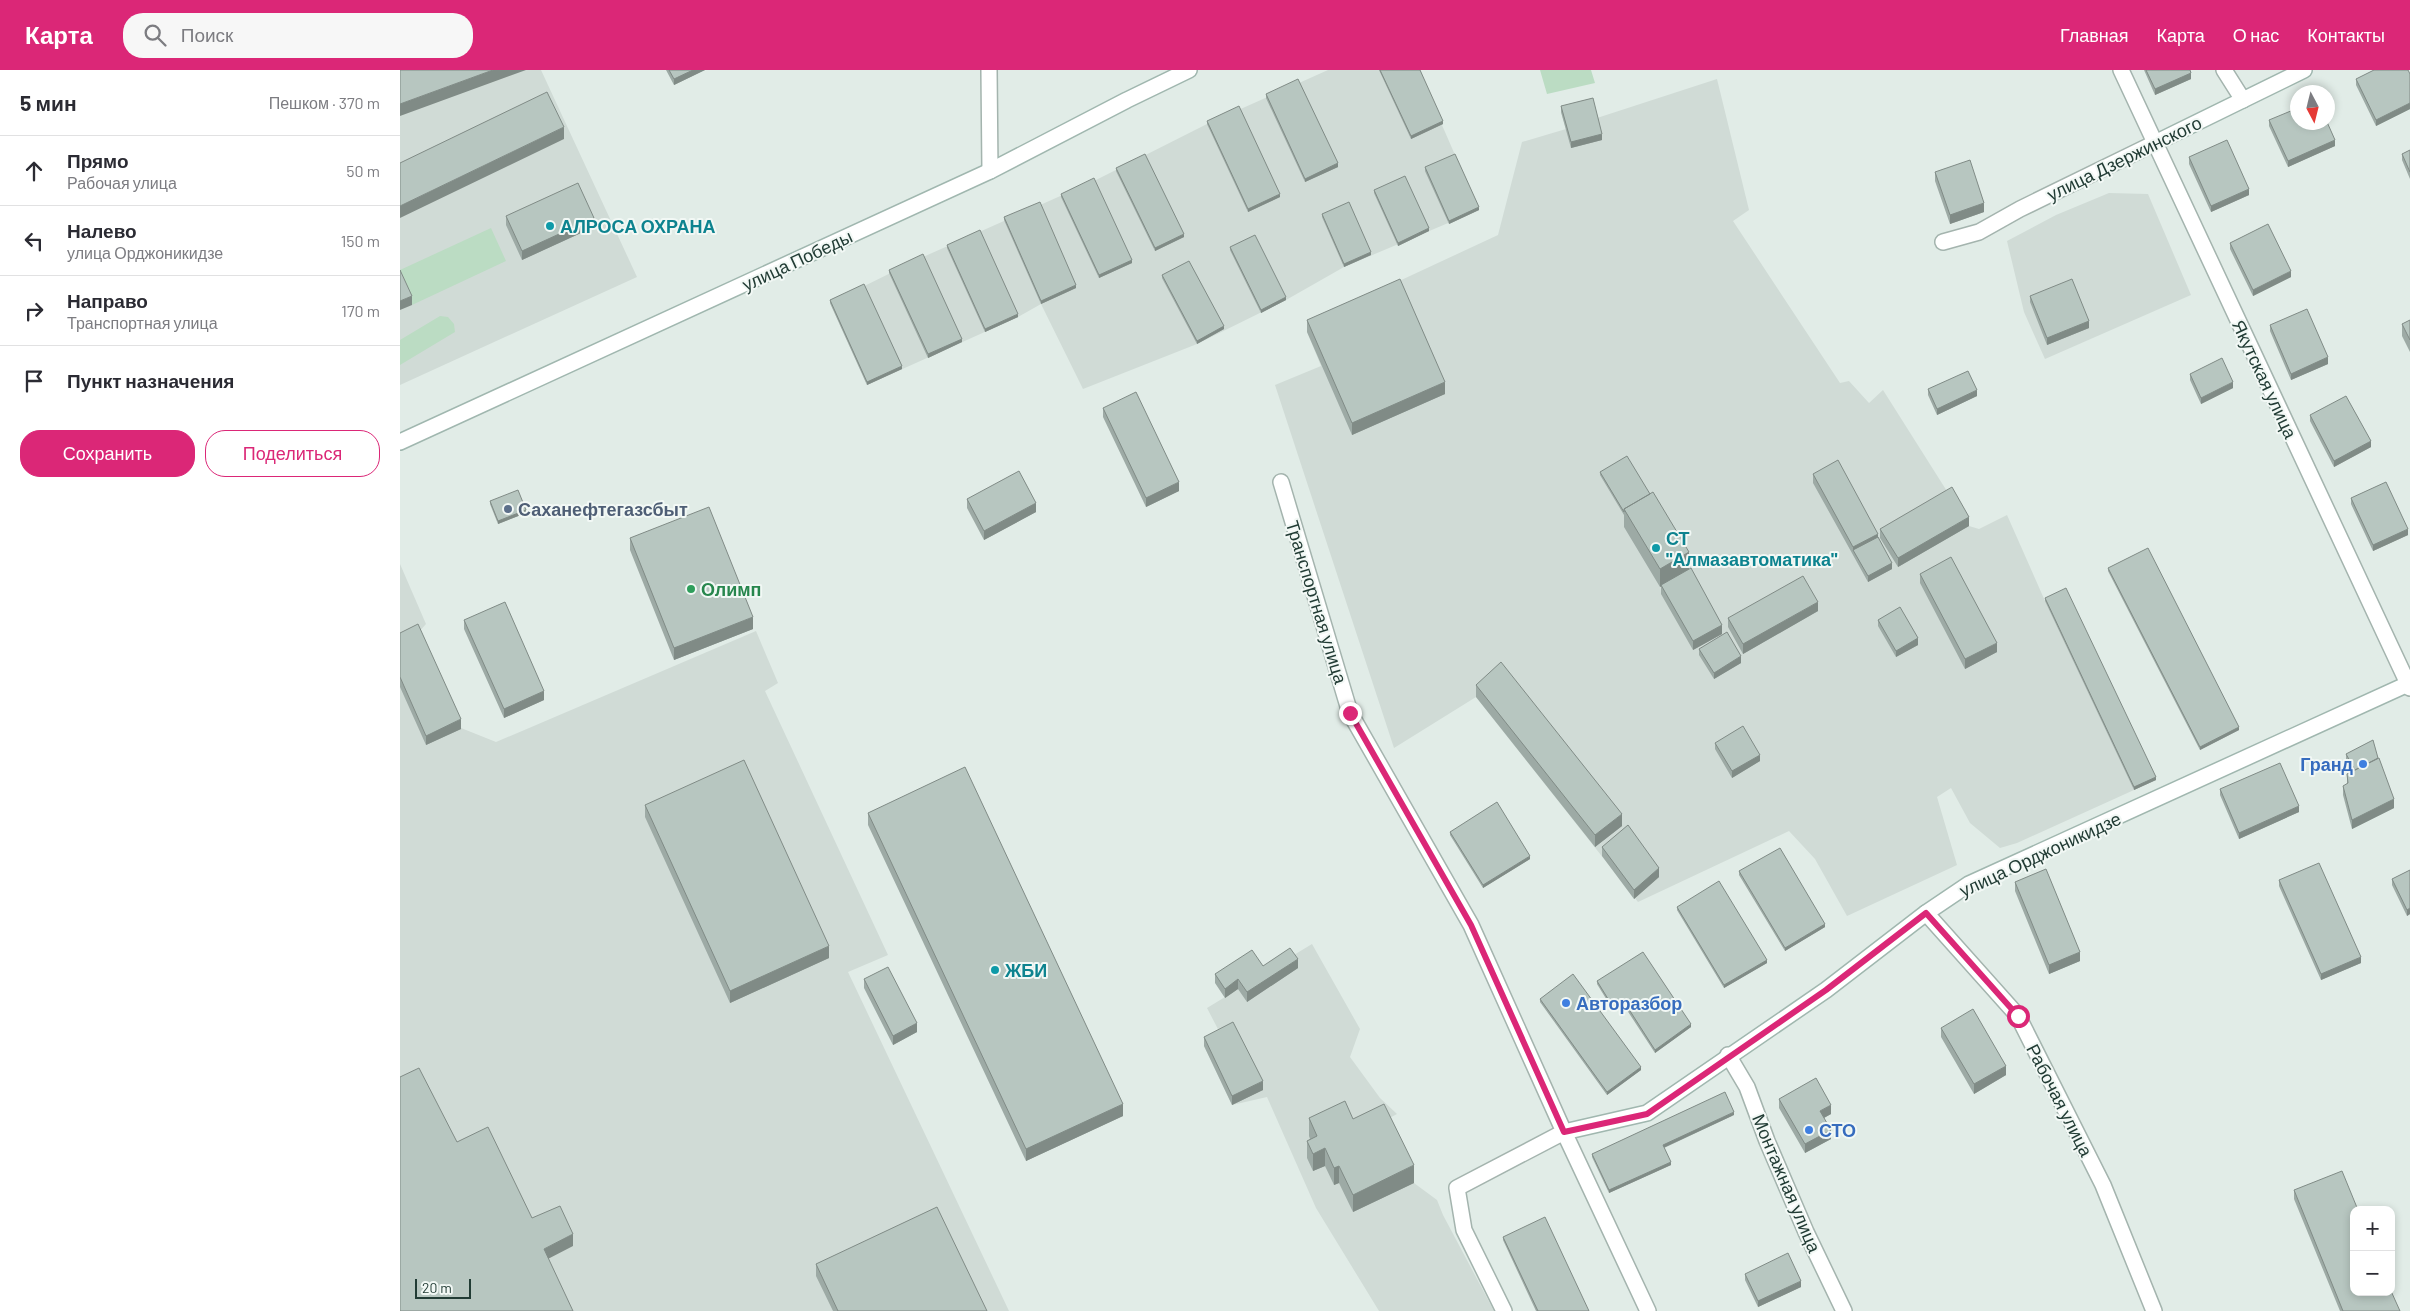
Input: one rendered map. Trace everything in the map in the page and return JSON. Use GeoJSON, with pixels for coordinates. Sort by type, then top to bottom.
{"type":"FeatureCollection","features":[{"type":"Feature","properties":{"kind":"street"},"geometry":{"type":"LineString","coordinates":[[989,70],[990,171]]}},
{"type":"Feature","properties":{"kind":"street","name":"улица Победы"},"geometry":{"type":"LineString","coordinates":[[400,442],[990,171],[1189,70]]}},
{"type":"Feature","properties":{"kind":"street","name":"Якутская улица"},"geometry":{"type":"LineString","coordinates":[[2121,70],[2410,685]]}},
{"type":"Feature","properties":{"kind":"street"},"geometry":{"type":"LineString","coordinates":[[2224,70],[2243,100]]}},
{"type":"Feature","properties":{"kind":"street","name":"улица Дзержинского"},"geometry":{"type":"LineString","coordinates":[[1943,242],[1979,232],[2020,209],[2304,70]]}},
{"type":"Feature","properties":{"kind":"street","name":"Транспортная улица"},"geometry":{"type":"LineString","coordinates":[[1281,482],[1350,713],[1471,925],[1564,1132],[1648,1311]]}},
{"type":"Feature","properties":{"kind":"street","name":"улица Орджоникидзе"},"geometry":{"type":"LineString","coordinates":[[1504,1311],[1464,1230],[1457,1188],[1564,1132],[1647,1114],[1728,1055],[1826,990],[1926,913],[1969,884],[2410,685]]}},
{"type":"Feature","properties":{"kind":"street","name":"Рабочая улица"},"geometry":{"type":"LineString","coordinates":[[1926,913],[2018,1016],[2103,1185],[2154,1311]]}},
{"type":"Feature","properties":{"kind":"street","name":"Монтажная улица"},"geometry":{"type":"LineString","coordinates":[[1728,1055],[1747,1087],[1767,1141],[1806,1232],[1844,1311]]}},
{"type":"Feature","properties":{"kind":"shaded area"},"geometry":{"type":"Polygon","coordinates":[[[400,70],[541,70],[637,277],[400,385],[400,70]]]}},
{"type":"Feature","properties":{"kind":"shaded area"},"geometry":{"type":"Polygon","coordinates":[[[1328,70],[1418,70],[1479,210],[1344,267],[1286,300],[1197,344],[1083,389],[1041,304],[1018,317],[867,385],[830,303],[923,257],[1094,181],[1207,124],[1328,70]]]}},
{"type":"Feature","properties":{"kind":"shaded area"},"geometry":{"type":"Polygon","coordinates":[[[1717,79],[1749,210],[1733,221],[1840,383],[1849,381],[1869,403],[1883,390],[1969,526],[1979,529],[2007,515],[2045,601],[2134,790],[2017,843],[2000,848],[1970,823],[1951,788],[1937,797],[1957,865],[1847,916],[1815,859],[1789,831],[1638,902],[1476,697],[1394,748],[1275,385],[1321,366],[1307,332],[1400,292],[1397,282],[1498,235],[1522,142],[1566,129],[1561,112],[1597,118],[1717,79]]]}},
{"type":"Feature","properties":{"kind":"shaded area"},"geometry":{"type":"Polygon","coordinates":[[[2109,193],[2148,194],[2191,295],[2045,359],[2024,312],[2007,241],[2056,215],[2109,193]]]}},
{"type":"Feature","properties":{"kind":"shaded area"},"geometry":{"type":"Polygon","coordinates":[[[400,564],[426,624],[418,633],[461,728],[496,742],[756,631],[778,683],[765,691],[888,955],[848,972],[1009,1311],[400,1311],[400,564]]]}},
{"type":"Feature","properties":{"kind":"shaded area"},"geometry":{"type":"Polygon","coordinates":[[[1312,944],[1360,1029],[1350,1057],[1380,1098],[1397,1114],[1384,1121],[1414,1183],[1437,1200],[1443,1215],[1494,1311],[1379,1311],[1316,1208],[1267,1097],[1232,1105],[1204,1046],[1220,1033],[1207,1008],[1312,944]]]}},
{"type":"Feature","properties":{"kind":"green space"},"geometry":{"type":"Polygon","coordinates":[[[1540,70],[1591,70],[1595,83],[1547,94],[1540,70]]]}},
{"type":"Feature","properties":{"kind":"green space"},"geometry":{"type":"Polygon","coordinates":[[[491,228],[506,261],[412,305],[400,279],[400,270],[491,228]]]}},
{"type":"Feature","properties":{"kind":"green space"},"geometry":{"type":"Polygon","coordinates":[[[440,316],[448,317],[454,324],[455,332],[400,365],[400,340],[440,316]]]}},
{"type":"Feature","properties":{"kind":"building"},"geometry":{"type":"Polygon","coordinates":[[[400,70],[493,70],[400,104],[400,70]]]}},
{"type":"Feature","properties":{"kind":"building"},"geometry":{"type":"Polygon","coordinates":[[[669,70],[693,70],[674,79],[669,70]]]}},
{"type":"Feature","properties":{"kind":"building"},"geometry":{"type":"Polygon","coordinates":[[[1380,70],[1420,70],[1443,121],[1411,136],[1380,70]]]}},
{"type":"Feature","properties":{"kind":"building"},"geometry":{"type":"Polygon","coordinates":[[[2146,70],[2190,70],[2191,73],[2155,89],[2146,70]]]}},
{"type":"Feature","properties":{"kind":"building"},"geometry":{"type":"Polygon","coordinates":[[[2374,70],[2408,70],[2410,74],[2410,103],[2376,120],[2356,79],[2374,70]]]}},
{"type":"Feature","properties":{"kind":"building"},"geometry":{"type":"Polygon","coordinates":[[[1298,79],[1338,163],[1305,179],[1266,94],[1298,79]]]}},
{"type":"Feature","properties":{"kind":"building"},"geometry":{"type":"Polygon","coordinates":[[[547,92],[564,127],[400,206],[400,163],[547,92]]]}},
{"type":"Feature","properties":{"kind":"building"},"geometry":{"type":"Polygon","coordinates":[[[1593,98],[1602,134],[1571,142],[1561,106],[1593,98]]]}},
{"type":"Feature","properties":{"kind":"building"},"geometry":{"type":"Polygon","coordinates":[[[1239,106],[1280,194],[1248,209],[1207,121],[1239,106]]]}},
{"type":"Feature","properties":{"kind":"building"},"geometry":{"type":"Polygon","coordinates":[[[2290,111],[2290,130],[2331,130],[2335,140],[2288,161],[2269,120],[2290,111]]]}},
{"type":"Feature","properties":{"kind":"building"},"geometry":{"type":"Polygon","coordinates":[[[2227,140],[2249,189],[2211,206],[2189,157],[2227,140]]]}},
{"type":"Feature","properties":{"kind":"building"},"geometry":{"type":"Polygon","coordinates":[[[2410,150],[2410,172],[2402,154],[2410,150]]]}},
{"type":"Feature","properties":{"kind":"building"},"geometry":{"type":"Polygon","coordinates":[[[1145,154],[1184,234],[1155,248],[1116,168],[1145,154]]]}},
{"type":"Feature","properties":{"kind":"building"},"geometry":{"type":"Polygon","coordinates":[[[1455,154],[1479,207],[1449,221],[1425,167],[1455,154]]]}},
{"type":"Feature","properties":{"kind":"building"},"geometry":{"type":"Polygon","coordinates":[[[1970,160],[1984,203],[1950,215],[1935,172],[1970,160]]]}},
{"type":"Feature","properties":{"kind":"building"},"geometry":{"type":"Polygon","coordinates":[[[1405,176],[1429,228],[1398,243],[1374,190],[1405,176]]]}},
{"type":"Feature","properties":{"kind":"building"},"geometry":{"type":"Polygon","coordinates":[[[1094,178],[1132,260],[1099,275],[1061,194],[1094,178]]]}},
{"type":"Feature","properties":{"kind":"building","name":"АЛРОСА ОХРАНА"},"geometry":{"type":"Polygon","coordinates":[[[578,183],[594,218],[522,251],[506,216],[578,183]]]}},
{"type":"Feature","properties":{"kind":"building"},"geometry":{"type":"Polygon","coordinates":[[[1040,202],[1076,285],[1041,301],[1004,217],[1040,202]]]}},
{"type":"Feature","properties":{"kind":"building"},"geometry":{"type":"Polygon","coordinates":[[[1349,202],[1371,252],[1344,264],[1322,214],[1349,202]]]}},
{"type":"Feature","properties":{"kind":"building"},"geometry":{"type":"Polygon","coordinates":[[[2268,224],[2291,271],[2253,290],[2230,243],[2268,224]]]}},
{"type":"Feature","properties":{"kind":"building"},"geometry":{"type":"Polygon","coordinates":[[[980,230],[1018,314],[985,329],[947,245],[980,230]]]}},
{"type":"Feature","properties":{"kind":"building"},"geometry":{"type":"Polygon","coordinates":[[[1255,235],[1286,297],[1261,310],[1230,247],[1255,235]]]}},
{"type":"Feature","properties":{"kind":"building"},"geometry":{"type":"Polygon","coordinates":[[[923,254],[962,339],[928,354],[889,270],[923,254]]]}},
{"type":"Feature","properties":{"kind":"building"},"geometry":{"type":"Polygon","coordinates":[[[1189,261],[1224,326],[1197,341],[1162,275],[1189,261]]]}},
{"type":"Feature","properties":{"kind":"building"},"geometry":{"type":"Polygon","coordinates":[[[400,270],[412,296],[400,301],[400,270]]]}},
{"type":"Feature","properties":{"kind":"building"},"geometry":{"type":"Polygon","coordinates":[[[1400,279],[1445,382],[1352,423],[1307,320],[1400,279]]]}},
{"type":"Feature","properties":{"kind":"building"},"geometry":{"type":"Polygon","coordinates":[[[2072,279],[2089,321],[2047,338],[2030,296],[2072,279]]]}},
{"type":"Feature","properties":{"kind":"building"},"geometry":{"type":"Polygon","coordinates":[[[864,284],[902,366],[867,382],[830,300],[864,284]]]}},
{"type":"Feature","properties":{"kind":"building"},"geometry":{"type":"Polygon","coordinates":[[[2307,309],[2328,357],[2291,374],[2270,325],[2307,309]]]}},
{"type":"Feature","properties":{"kind":"building"},"geometry":{"type":"Polygon","coordinates":[[[2410,320],[2410,340],[2402,324],[2410,320]]]}},
{"type":"Feature","properties":{"kind":"building"},"geometry":{"type":"Polygon","coordinates":[[[2222,358],[2233,382],[2201,398],[2190,374],[2222,358]]]}},
{"type":"Feature","properties":{"kind":"building"},"geometry":{"type":"Polygon","coordinates":[[[1968,371],[1977,390],[1937,409],[1928,389],[1968,371]]]}},
{"type":"Feature","properties":{"kind":"building"},"geometry":{"type":"Polygon","coordinates":[[[1136,392],[1179,482],[1146,498],[1103,408],[1136,392]]]}},
{"type":"Feature","properties":{"kind":"building"},"geometry":{"type":"Polygon","coordinates":[[[2346,396],[2371,441],[2334,461],[2310,415],[2346,396]]]}},
{"type":"Feature","properties":{"kind":"building"},"geometry":{"type":"Polygon","coordinates":[[[1627,456],[1650,494],[1624,509],[1624,512],[1600,472],[1627,456]]]}},
{"type":"Feature","properties":{"kind":"building"},"geometry":{"type":"Polygon","coordinates":[[[1838,460],[1878,534],[1853,547],[1813,474],[1838,460]]]}},
{"type":"Feature","properties":{"kind":"building"},"geometry":{"type":"Polygon","coordinates":[[[1019,471],[1036,503],[984,531],[967,499],[1019,471]]]}},
{"type":"Feature","properties":{"kind":"building"},"geometry":{"type":"Polygon","coordinates":[[[2386,482],[2408,529],[2373,545],[2351,498],[2386,482]]]}},
{"type":"Feature","properties":{"kind":"building"},"geometry":{"type":"Polygon","coordinates":[[[1952,487],[1969,517],[1898,558],[1880,529],[1952,487]]]}},
{"type":"Feature","properties":{"kind":"building","name":"Саханефтегазсбыт"},"geometry":{"type":"Polygon","coordinates":[[[518,490],[526,510],[498,521],[490,501],[518,490]]]}},
{"type":"Feature","properties":{"kind":"building"},"geometry":{"type":"Polygon","coordinates":[[[1653,492],[1689,552],[1660,569],[1624,509],[1653,492]]]}},
{"type":"Feature","properties":{"kind":"building","name":"Олимп"},"geometry":{"type":"Polygon","coordinates":[[[709,507],[753,617],[674,648],[630,538],[709,507]]]}},
{"type":"Feature","properties":{"kind":"building"},"geometry":{"type":"Polygon","coordinates":[[[1878,537],[1892,563],[1868,576],[1853,550],[1878,537]]]}},
{"type":"Feature","properties":{"kind":"building"},"geometry":{"type":"Polygon","coordinates":[[[2148,548],[2239,727],[2200,747],[2108,568],[2148,548]]]}},
{"type":"Feature","properties":{"kind":"building"},"geometry":{"type":"Polygon","coordinates":[[[1951,557],[1997,643],[1965,659],[1920,574],[1951,557]]]}},
{"type":"Feature","properties":{"kind":"building"},"geometry":{"type":"Polygon","coordinates":[[[1691,568],[1722,625],[1693,641],[1661,585],[1691,568]]]}},
{"type":"Feature","properties":{"kind":"building"},"geometry":{"type":"Polygon","coordinates":[[[1803,576],[1818,602],[1743,644],[1728,618],[1803,576]]]}},
{"type":"Feature","properties":{"kind":"building"},"geometry":{"type":"Polygon","coordinates":[[[2066,588],[2156,777],[2134,787],[2045,598],[2066,588]]]}},
{"type":"Feature","properties":{"kind":"building"},"geometry":{"type":"Polygon","coordinates":[[[505,602],[544,691],[504,709],[464,620],[505,602]]]}},
{"type":"Feature","properties":{"kind":"building"},"geometry":{"type":"Polygon","coordinates":[[[1900,607],[1918,638],[1896,651],[1878,620],[1900,607]]]}},
{"type":"Feature","properties":{"kind":"building"},"geometry":{"type":"Polygon","coordinates":[[[418,624],[461,719],[426,736],[400,677],[400,633],[418,624]]]}},
{"type":"Feature","properties":{"kind":"building"},"geometry":{"type":"Polygon","coordinates":[[[1727,632],[1741,656],[1714,673],[1699,649],[1727,632]]]}},
{"type":"Feature","properties":{"kind":"building"},"geometry":{"type":"Polygon","coordinates":[[[1501,662],[1622,814],[1595,835],[1476,685],[1501,662]]]}},
{"type":"Feature","properties":{"kind":"building"},"geometry":{"type":"Polygon","coordinates":[[[1743,726],[1760,755],[1732,771],[1715,743],[1743,726]]]}},
{"type":"Feature","properties":{"kind":"building"},"geometry":{"type":"Polygon","coordinates":[[[2373,740],[2378,758],[2355,770],[2346,754],[2373,740]]]}},
{"type":"Feature","properties":{"kind":"building"},"geometry":{"type":"Polygon","coordinates":[[[2379,758],[2394,799],[2352,820],[2343,786],[2348,783],[2347,774],[2379,758]]]}},
{"type":"Feature","properties":{"kind":"building"},"geometry":{"type":"Polygon","coordinates":[[[744,760],[829,946],[730,991],[645,805],[744,760]]]}},
{"type":"Feature","properties":{"kind":"building"},"geometry":{"type":"Polygon","coordinates":[[[2280,763],[2299,806],[2239,833],[2220,789],[2280,763]]]}},
{"type":"Feature","properties":{"kind":"building","name":"ЖБИ"},"geometry":{"type":"Polygon","coordinates":[[[965,767],[1123,1104],[1026,1149],[868,813],[965,767]]]}},
{"type":"Feature","properties":{"kind":"building"},"geometry":{"type":"Polygon","coordinates":[[[1497,802],[1530,856],[1483,885],[1450,832],[1497,802]]]}},
{"type":"Feature","properties":{"kind":"building"},"geometry":{"type":"Polygon","coordinates":[[[1628,825],[1659,868],[1634,890],[1602,847],[1628,825]]]}},
{"type":"Feature","properties":{"kind":"building"},"geometry":{"type":"Polygon","coordinates":[[[1780,848],[1825,924],[1785,948],[1739,871],[1780,848]]]}},
{"type":"Feature","properties":{"kind":"building"},"geometry":{"type":"Polygon","coordinates":[[[2319,863],[2361,957],[2321,974],[2279,880],[2319,863]]]}},
{"type":"Feature","properties":{"kind":"building"},"geometry":{"type":"Polygon","coordinates":[[[2046,869],[2080,952],[2049,965],[2015,882],[2046,869]]]}},
{"type":"Feature","properties":{"kind":"building"},"geometry":{"type":"Polygon","coordinates":[[[2410,870],[2410,908],[2407,910],[2392,879],[2410,870]]]}},
{"type":"Feature","properties":{"kind":"building"},"geometry":{"type":"Polygon","coordinates":[[[1719,881],[1767,960],[1724,985],[1677,907],[1719,881]]]}},
{"type":"Feature","properties":{"kind":"building"},"geometry":{"type":"Polygon","coordinates":[[[1290,948],[1298,959],[1247,992],[1238,979],[1225,989],[1215,974],[1252,950],[1263,966],[1290,948]]]}},
{"type":"Feature","properties":{"kind":"building"},"geometry":{"type":"Polygon","coordinates":[[[1643,952],[1691,1024],[1655,1050],[1623,1000],[1613,1007],[1597,981],[1643,952]]]}},
{"type":"Feature","properties":{"kind":"building"},"geometry":{"type":"Polygon","coordinates":[[[888,967],[917,1023],[893,1036],[864,979],[888,967]]]}},
{"type":"Feature","properties":{"kind":"building"},"geometry":{"type":"Polygon","coordinates":[[[1573,974],[1641,1067],[1607,1092],[1540,999],[1573,974]]]}},
{"type":"Feature","properties":{"kind":"building"},"geometry":{"type":"Polygon","coordinates":[[[1973,1009],[2006,1066],[1974,1084],[1941,1028],[1973,1009]]]}},
{"type":"Feature","properties":{"kind":"building"},"geometry":{"type":"Polygon","coordinates":[[[1233,1022],[1263,1081],[1232,1096],[1204,1037],[1233,1022]]]}},
{"type":"Feature","properties":{"kind":"building"},"geometry":{"type":"Polygon","coordinates":[[[419,1068],[457,1142],[488,1127],[532,1218],[560,1206],[573,1234],[544,1249],[573,1311],[400,1311],[400,1077],[419,1068]]]}},
{"type":"Feature","properties":{"kind":"building","name":"СТО"},"geometry":{"type":"Polygon","coordinates":[[[1816,1078],[1831,1105],[1820,1111],[1831,1130],[1805,1144],[1779,1099],[1816,1078]]]}},
{"type":"Feature","properties":{"kind":"building"},"geometry":{"type":"Polygon","coordinates":[[[1725,1092],[1734,1112],[1663,1145],[1671,1162],[1609,1190],[1592,1154],[1725,1092]]]}},
{"type":"Feature","properties":{"kind":"building"},"geometry":{"type":"Polygon","coordinates":[[[1345,1101],[1353,1119],[1384,1104],[1414,1165],[1353,1195],[1339,1166],[1334,1168],[1325,1148],[1313,1154],[1307,1141],[1317,1136],[1309,1118],[1345,1101]]]}},
{"type":"Feature","properties":{"kind":"building"},"geometry":{"type":"Polygon","coordinates":[[[2342,1171],[2356,1206],[2350,1206],[2350,1296],[2393,1296],[2400,1311],[2343,1311],[2294,1190],[2342,1171]]]}},
{"type":"Feature","properties":{"kind":"building"},"geometry":{"type":"Polygon","coordinates":[[[937,1207],[987,1311],[838,1311],[816,1264],[937,1207]]]}},
{"type":"Feature","properties":{"kind":"building"},"geometry":{"type":"Polygon","coordinates":[[[1545,1217],[1589,1311],[1538,1311],[1503,1237],[1545,1217]]]}},
{"type":"Feature","properties":{"kind":"building"},"geometry":{"type":"Polygon","coordinates":[[[1788,1253],[1801,1281],[1758,1301],[1745,1274],[1788,1253]]]}},
{"type":"Feature","properties":{"kind":"place","name":"АЛРОСА ОХРАНА"},"geometry":{"type":"Point","coordinates":[550,226]}},
{"type":"Feature","properties":{"kind":"place","name":"Саханефтегазсбыт"},"geometry":{"type":"Point","coordinates":[508,509]}},
{"type":"Feature","properties":{"kind":"place","name":"СТ \"Алмазавтоматика\""},"geometry":{"type":"Point","coordinates":[1656,548]}},
{"type":"Feature","properties":{"kind":"place","name":"Олимп"},"geometry":{"type":"Point","coordinates":[691,589]}},
{"type":"Feature","properties":{"kind":"place","name":"Гранд"},"geometry":{"type":"Point","coordinates":[2363,764]}},
{"type":"Feature","properties":{"kind":"place","name":"ЖБИ"},"geometry":{"type":"Point","coordinates":[995,970]}},
{"type":"Feature","properties":{"kind":"place","name":"Авторазбор"},"geometry":{"type":"Point","coordinates":[1566,1003]}},
{"type":"Feature","properties":{"kind":"place","name":"СТО"},"geometry":{"type":"Point","coordinates":[1809,1130]}},
{"type":"Feature","properties":{"kind":"route"},"geometry":{"type":"LineString","coordinates":[[1350,713],[1471,925],[1564,1132],[1647,1114],[1728,1055],[1826,990],[1926,913],[2018,1016]]}}]}
